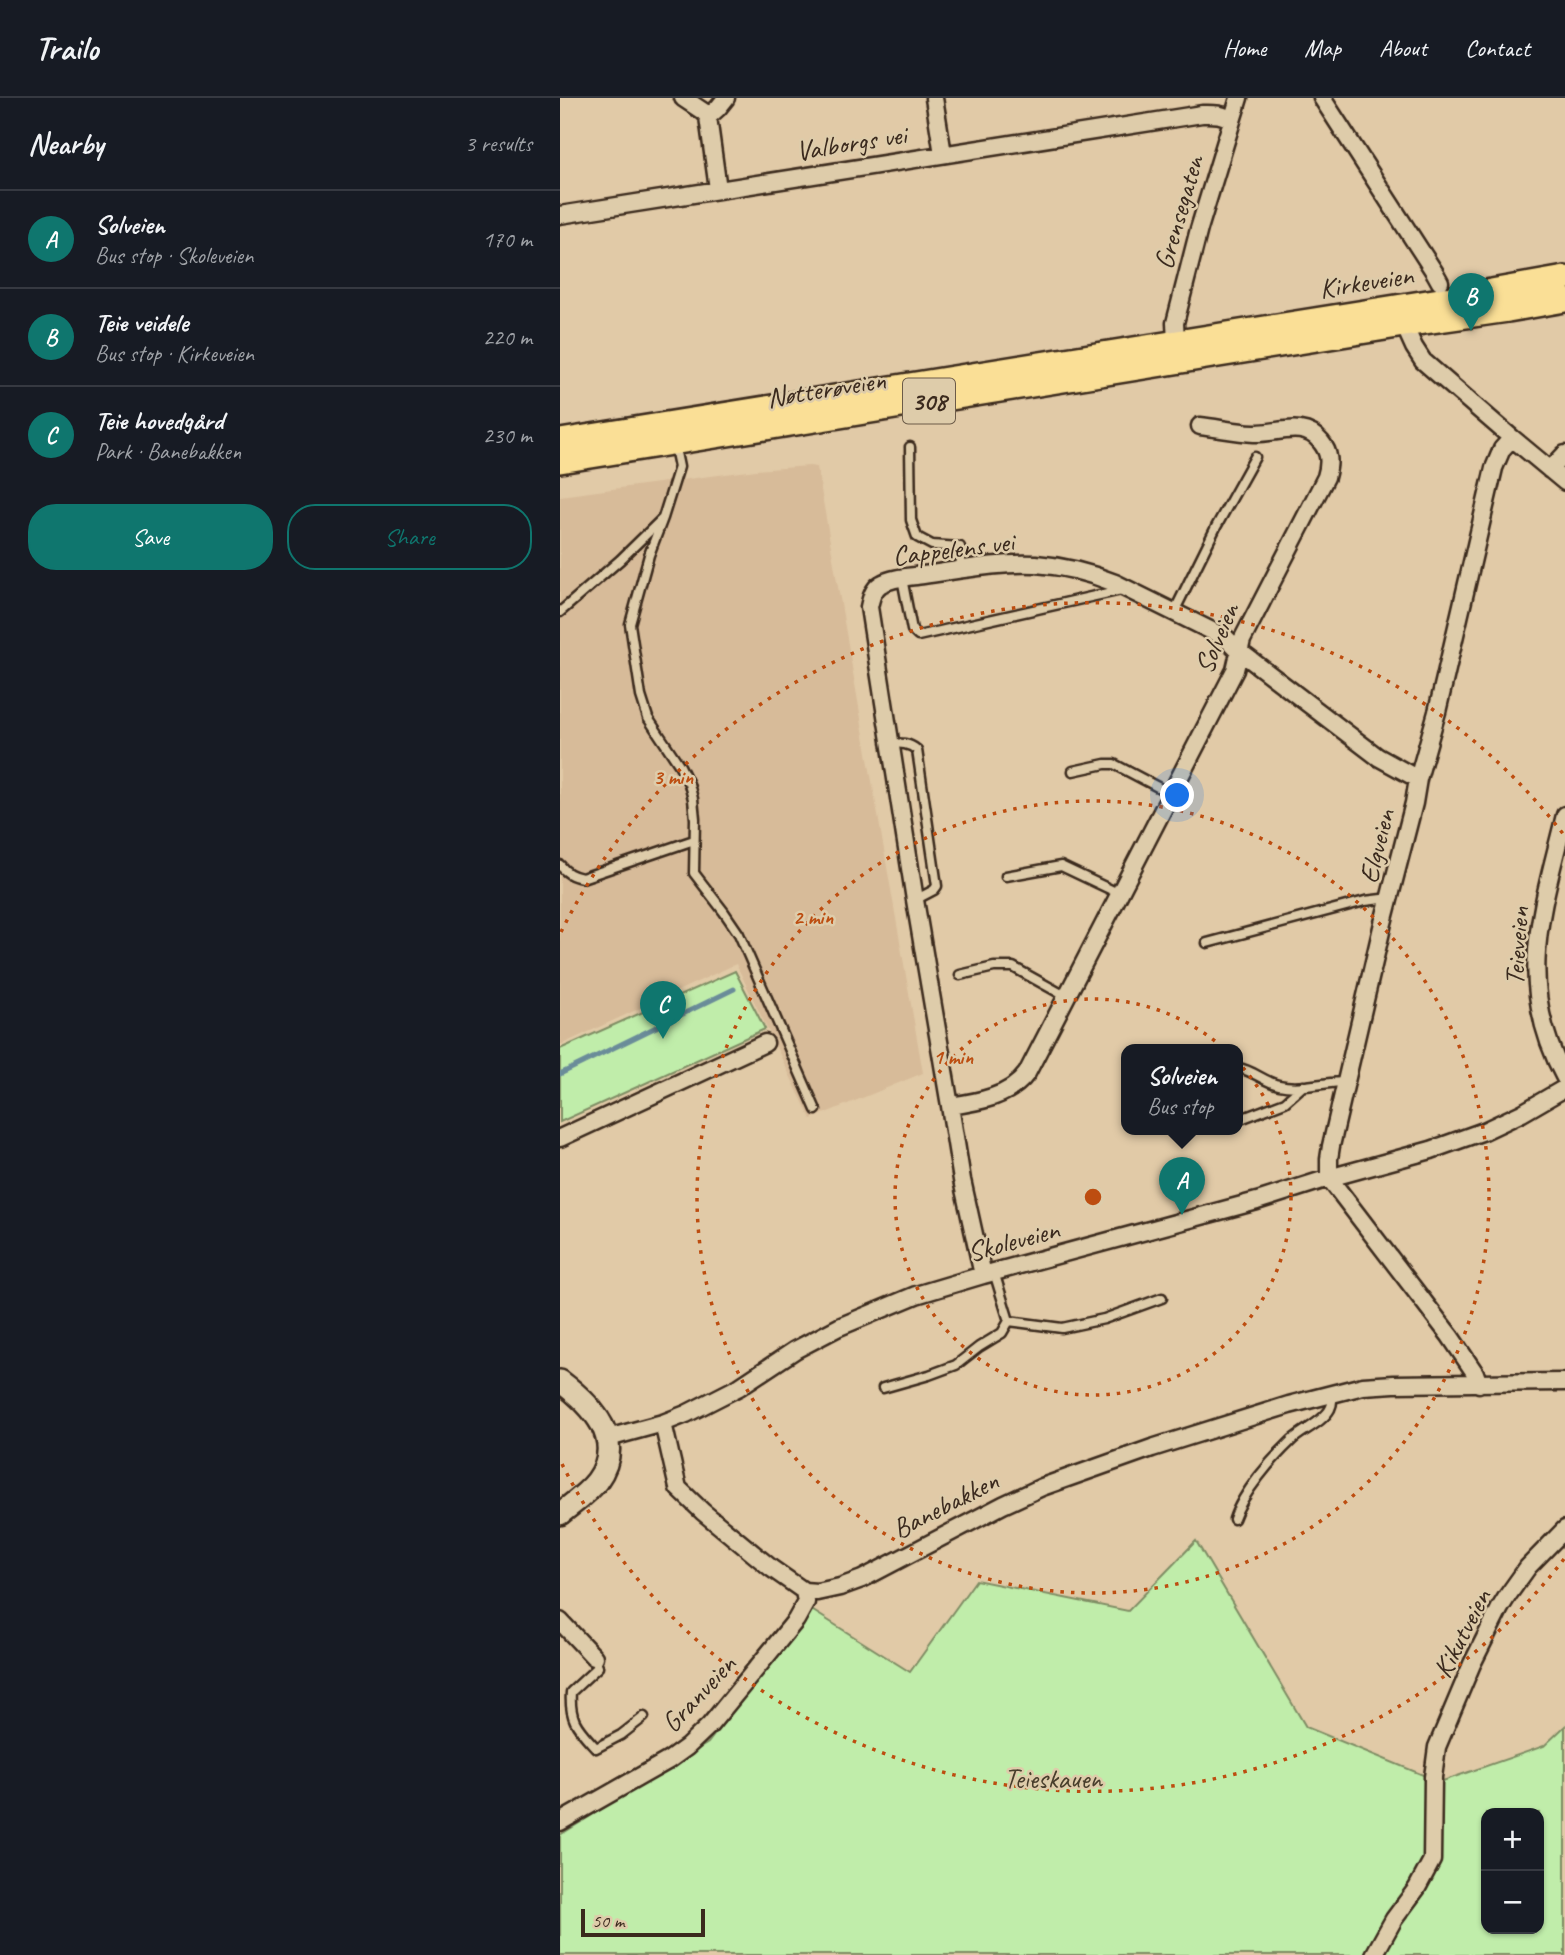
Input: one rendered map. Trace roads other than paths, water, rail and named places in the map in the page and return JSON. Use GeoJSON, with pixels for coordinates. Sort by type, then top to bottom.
{"type":"FeatureCollection","features":[{"type":"Feature","properties":{"kind":"main road"},"geometry":{"type":"LineString","coordinates":[[1514,310],[1540,282],[1565,263]]}},
{"type":"Feature","properties":{"kind":"main road","name":"Kirkeveien"},"geometry":{"type":"LineString","coordinates":[[1180,351],[1565,278]]}},
{"type":"Feature","properties":{"kind":"main road","name":"Kirkeveien"},"geometry":{"type":"LineString","coordinates":[[1180,351],[1404,326],[1565,300]]}},
{"type":"Feature","properties":{"kind":"main road","name":"Nøtterøveien"},"geometry":{"type":"LineString","coordinates":[[560,461],[673,433],[1180,351]]}},
{"type":"Feature","properties":{"kind":"main road","name":"Nøtterøveien"},"geometry":{"type":"LineString","coordinates":[[560,441],[673,433]]}},
{"type":"Feature","properties":{"kind":"main road"},"geometry":{"type":"LineString","coordinates":[[560,1381],[595,1414],[608,1438],[608,1458],[598,1480],[560,1514]]}},
{"type":"Feature","properties":{"kind":"street"},"geometry":{"type":"LineString","coordinates":[[683,98],[708,117],[718,190]]}},
{"type":"Feature","properties":{"kind":"street"},"geometry":{"type":"LineString","coordinates":[[708,117],[726,98]]}},
{"type":"Feature","properties":{"kind":"street"},"geometry":{"type":"LineString","coordinates":[[934,98],[943,155]]}},
{"type":"Feature","properties":{"kind":"street","name":"Grensegaten"},"geometry":{"type":"LineString","coordinates":[[1180,351],[1175,323],[1199,229],[1239,98]]}},
{"type":"Feature","properties":{"kind":"street"},"geometry":{"type":"LineString","coordinates":[[1322,98],[1440,282]]}},
{"type":"Feature","properties":{"kind":"street","name":"Valborgs vei"},"geometry":{"type":"LineString","coordinates":[[560,215],[1202,114],[1218,114],[1231,120]]}},
{"type":"Feature","properties":{"kind":"street"},"geometry":{"type":"LineString","coordinates":[[1404,326],[1413,347],[1423,361],[1565,482]]}},
{"type":"Feature","properties":{"kind":"street","name":"Solveien"},"geometry":{"type":"LineString","coordinates":[[950,1106],[998,1095],[1014,1087],[1024,1078],[1037,1057],[1235,670],[1242,640],[1326,477],[1330,465],[1325,446],[1316,435],[1303,429],[1254,433],[1200,426]]}},
{"type":"Feature","properties":{"kind":"street","name":"Elgveien"},"geometry":{"type":"LineString","coordinates":[[1329,1178],[1331,1146],[1494,468],[1502,449],[1512,438]]}},
{"type":"Feature","properties":{"kind":"street"},"geometry":{"type":"LineString","coordinates":[[1550,470],[1565,454]]}},
{"type":"Feature","properties":{"kind":"street","name":"Cappelens vei"},"geometry":{"type":"LineString","coordinates":[[950,1106],[869,607],[871,597],[882,583],[961,569],[1037,564],[1080,572],[1115,583],[1226,638],[1239,651],[1378,757],[1418,779]]}},
{"type":"Feature","properties":{"kind":"street","name":"Teieveien"},"geometry":{"type":"LineString","coordinates":[[1565,815],[1539,923],[1535,977],[1539,1006],[1553,1056],[1565,1078]]}},
{"type":"Feature","properties":{"kind":"street"},"geometry":{"type":"LineString","coordinates":[[560,1138],[765,1043]]}},
{"type":"Feature","properties":{"kind":"street","name":"Skoleveien"},"geometry":{"type":"LineString","coordinates":[[608,1438],[663,1423],[739,1387],[795,1350],[869,1313],[916,1295],[1419,1154],[1484,1131],[1565,1088]]}},
{"type":"Feature","properties":{"kind":"street"},"geometry":{"type":"LineString","coordinates":[[950,1106],[973,1238],[989,1273]]}},
{"type":"Feature","properties":{"kind":"street"},"geometry":{"type":"LineString","coordinates":[[1329,1178],[1450,1336],[1475,1373],[1479,1384]]}},
{"type":"Feature","properties":{"kind":"street","name":"Banebakken"},"geometry":{"type":"LineString","coordinates":[[804,1591],[817,1592],[862,1579],[992,1510],[1042,1487],[1152,1448],[1330,1393],[1363,1386],[1394,1384],[1565,1382]]}},
{"type":"Feature","properties":{"kind":"street"},"geometry":{"type":"LineString","coordinates":[[663,1423],[678,1488],[728,1533],[804,1591]]}},
{"type":"Feature","properties":{"kind":"street","name":"Kikutveien"},"geometry":{"type":"LineString","coordinates":[[1374,1955],[1432,1860],[1433,1777],[1442,1732],[1500,1608],[1528,1567],[1565,1529]]}},
{"type":"Feature","properties":{"kind":"street","name":"Granveien"},"geometry":{"type":"LineString","coordinates":[[560,1822],[687,1747],[710,1725],[796,1620],[806,1602],[804,1591]]}},
{"type":"Feature","properties":{"kind":"street"},"geometry":{"type":"LineString","coordinates":[[560,1621],[594,1657]]}},
{"type":"Feature","properties":{"kind":"lane"},"geometry":{"type":"LineString","coordinates":[[673,433],[679,467],[649,555],[630,624],[641,696],[648,718],[680,766],[689,785],[693,799],[694,873],[739,934],[816,1110]]}},
{"type":"Feature","properties":{"kind":"lane"},"geometry":{"type":"LineString","coordinates":[[909,447],[911,520],[917,537],[932,545],[960,547],[961,569]]}},
{"type":"Feature","properties":{"kind":"lane"},"geometry":{"type":"LineString","coordinates":[[1174,612],[1216,527],[1255,457]]}},
{"type":"Feature","properties":{"kind":"lane"},"geometry":{"type":"LineString","coordinates":[[560,612],[620,561],[663,518]]}},
{"type":"Feature","properties":{"kind":"lane"},"geometry":{"type":"LineString","coordinates":[[902,579],[912,630],[918,636],[1127,589]]}},
{"type":"Feature","properties":{"kind":"lane"},"geometry":{"type":"LineString","coordinates":[[891,744],[912,745],[917,750],[937,886],[915,900]]}},
{"type":"Feature","properties":{"kind":"lane"},"geometry":{"type":"LineString","coordinates":[[1073,771],[1114,764],[1171,794]]}},
{"type":"Feature","properties":{"kind":"lane"},"geometry":{"type":"LineString","coordinates":[[560,865],[574,877],[582,878],[694,840]]}},
{"type":"Feature","properties":{"kind":"lane"},"geometry":{"type":"LineString","coordinates":[[1006,876],[1061,866],[1120,894]]}},
{"type":"Feature","properties":{"kind":"lane"},"geometry":{"type":"LineString","coordinates":[[1207,943],[1365,901],[1390,898]]}},
{"type":"Feature","properties":{"kind":"lane"},"geometry":{"type":"LineString","coordinates":[[960,975],[994,967],[1013,967],[1067,997]]}},
{"type":"Feature","properties":{"kind":"lane"},"geometry":{"type":"LineString","coordinates":[[1243,1069],[1276,1085],[1303,1086],[1346,1082]]}},
{"type":"Feature","properties":{"kind":"lane"},"geometry":{"type":"LineString","coordinates":[[1243,1118],[1285,1102],[1303,1086]]}},
{"type":"Feature","properties":{"kind":"lane"},"geometry":{"type":"LineString","coordinates":[[989,1273],[1009,1321]]}},
{"type":"Feature","properties":{"kind":"lane"},"geometry":{"type":"LineString","coordinates":[[1009,1321],[1062,1328],[1104,1319],[1162,1298]]}},
{"type":"Feature","properties":{"kind":"lane"},"geometry":{"type":"LineString","coordinates":[[883,1388],[956,1365],[1002,1333],[1009,1321]]}},
{"type":"Feature","properties":{"kind":"lane"},"geometry":{"type":"LineString","coordinates":[[1234,1518],[1247,1494],[1268,1468],[1293,1440],[1325,1416],[1331,1408],[1333,1398],[1330,1393]]}},
{"type":"Feature","properties":{"kind":"lane"},"geometry":{"type":"LineString","coordinates":[[594,1657],[598,1667],[570,1692],[570,1707],[576,1726],[596,1748],[621,1735],[644,1717]]}},
{"type":"Feature","properties":{"kind":"waterway"},"geometry":{"type":"LineString","coordinates":[[560,1074],[734,989]]}},
{"type":"Feature","properties":{"kind":"place","name":"Teie veidele"},"geometry":{"type":"Point","coordinates":[1471,331]}},
{"type":"Feature","properties":{"kind":"place","name":"Teie hovedgård"},"geometry":{"type":"Point","coordinates":[663,1039]}},
{"type":"Feature","properties":{"kind":"place","name":"Solveien"},"geometry":{"type":"Point","coordinates":[1182,1215]}},
{"type":"Feature","properties":{"kind":"park label","name":"Teieskauen"},"geometry":{"type":"Point","coordinates":[1053,1778]}}]}
